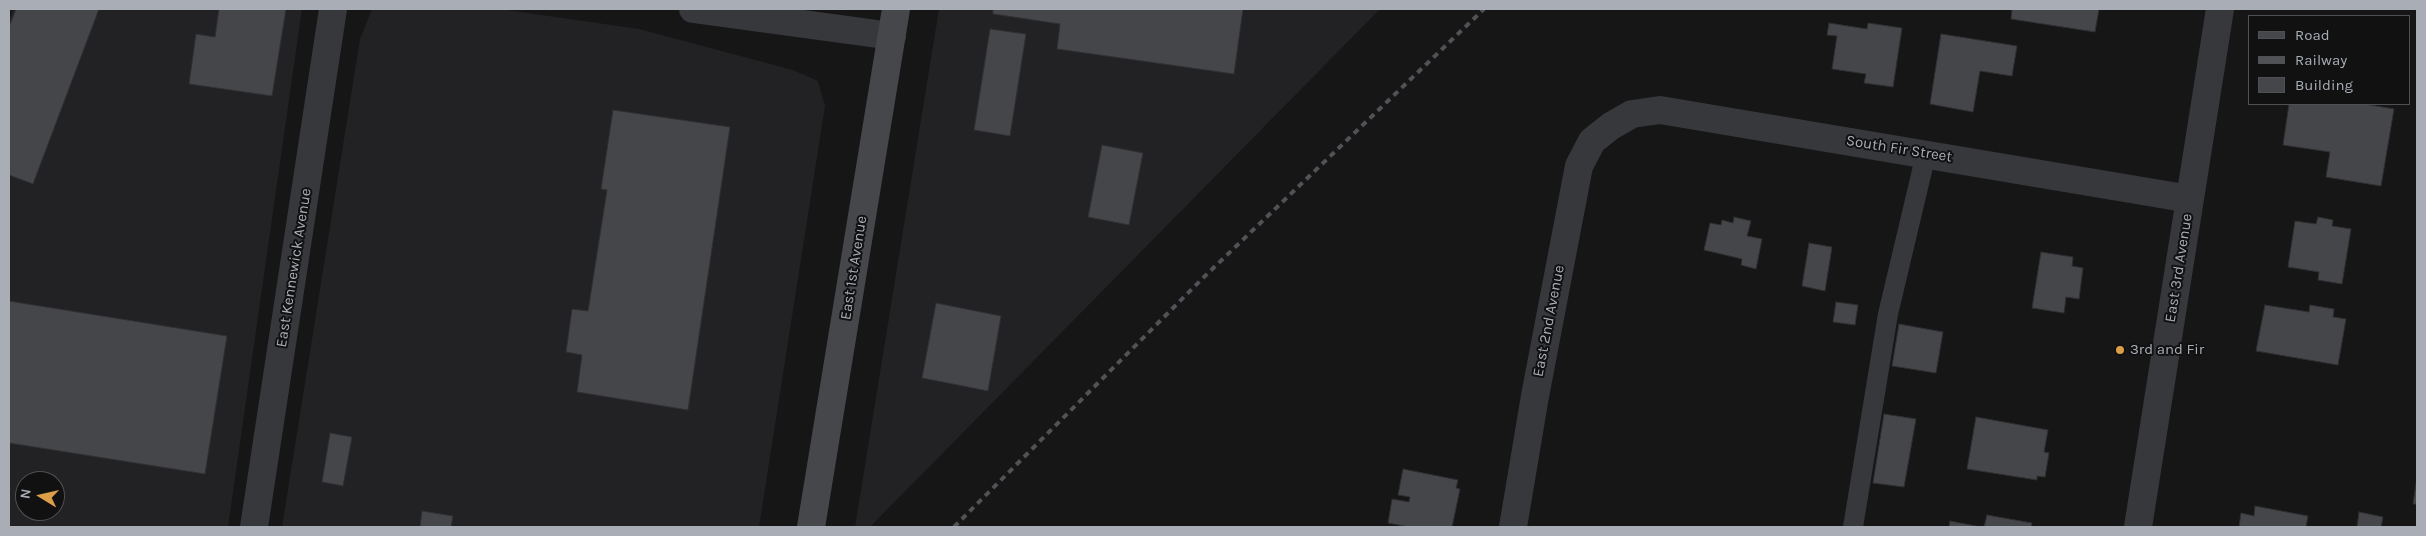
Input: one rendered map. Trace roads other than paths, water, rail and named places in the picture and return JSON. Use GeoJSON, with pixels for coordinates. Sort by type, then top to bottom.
{"type":"FeatureCollection","features":[{"type":"Feature","properties":{"kind":"main road","name":"East 1st Avenue"},"geometry":{"type":"LineString","coordinates":[[811,527],[896,9]]}},
{"type":"Feature","properties":{"kind":"street","name":"East Kennewick Avenue"},"geometry":{"type":"LineString","coordinates":[[254,527],[333,9]]}},
{"type":"Feature","properties":{"kind":"street"},"geometry":{"type":"LineString","coordinates":[[693,9],[892,36]]}},
{"type":"Feature","properties":{"kind":"street","name":"East 3rd Avenue"},"geometry":{"type":"LineString","coordinates":[[2138,527],[2220,9]]}},
{"type":"Feature","properties":{"kind":"street","name":"South Fir Street"},"geometry":{"type":"LineString","coordinates":[[1611,126],[1632,114],[1660,110],[2190,199]]}},
{"type":"Feature","properties":{"kind":"street","name":"East 2nd Avenue"},"geometry":{"type":"LineString","coordinates":[[1513,527],[1535,396],[1578,166],[1592,141],[1611,126]]}},
{"type":"Feature","properties":{"kind":"lane"},"geometry":{"type":"LineString","coordinates":[[1853,527],[1888,314],[1926,154]]}},
{"type":"Feature","properties":{"kind":"railway"},"geometry":{"type":"LineString","coordinates":[[954,527],[1205,276],[1484,9]]}},
{"type":"Feature","properties":{"kind":"place","name":"3rd and Fir"},"geometry":{"type":"Point","coordinates":[2120,350]}}]}
